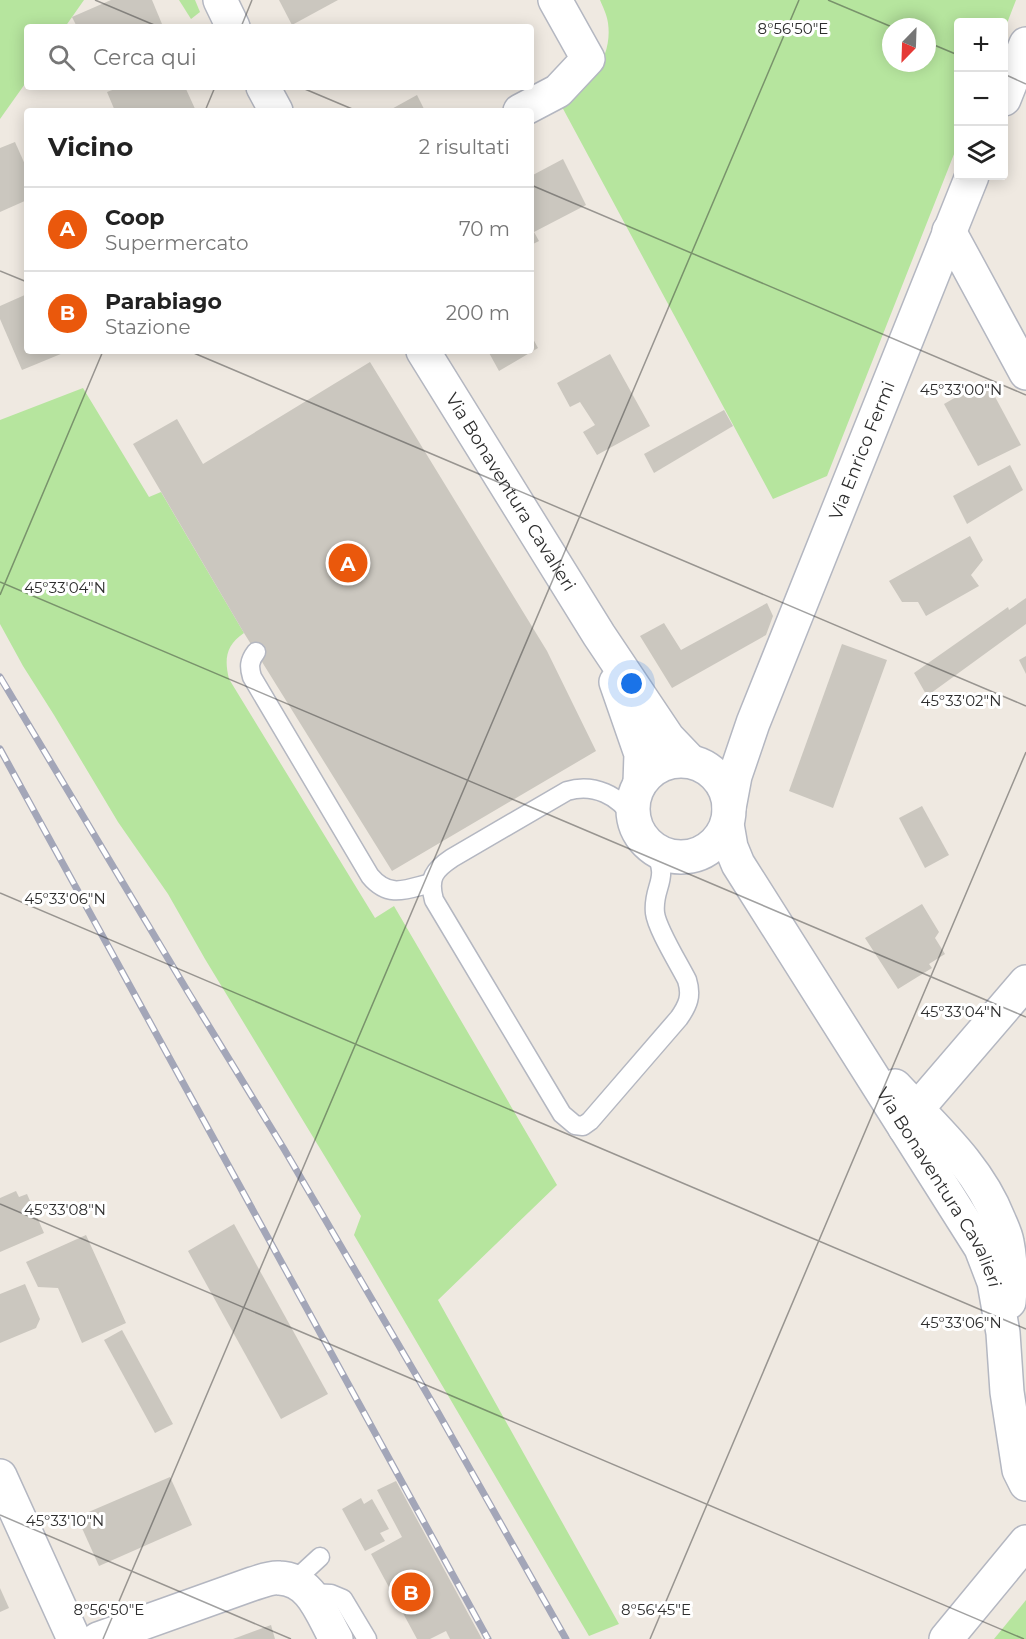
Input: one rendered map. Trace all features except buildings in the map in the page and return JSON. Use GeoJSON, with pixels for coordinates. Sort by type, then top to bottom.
{"type":"FeatureCollection","features":[{"type":"Feature","properties":{"kind":"street"},"geometry":{"type":"LineString","coordinates":[[220,0],[231,24]]}},
{"type":"Feature","properties":{"kind":"street"},"geometry":{"type":"LineString","coordinates":[[526,108],[558,91],[588,59],[555,0]]}},
{"type":"Feature","properties":{"kind":"street"},"geometry":{"type":"LineString","coordinates":[[1008,89],[1026,44]]}},
{"type":"Feature","properties":{"kind":"street"},"geometry":{"type":"LineString","coordinates":[[265,90],[274,108]]}},
{"type":"Feature","properties":{"kind":"street","name":"Via Enrico Fermi"},"geometry":{"type":"LineString","coordinates":[[728,816],[735,776],[753,723],[970,180]]}},
{"type":"Feature","properties":{"kind":"street"},"geometry":{"type":"LineString","coordinates":[[949,231],[1026,373]]}},
{"type":"Feature","properties":{"kind":"street","name":"Via Bonaventura Cavalieri"},"geometry":{"type":"LineString","coordinates":[[425,354],[598,635],[668,738],[693,762],[718,778],[726,792],[731,847],[738,864],[856,1050],[879,1070],[911,1119],[946,1138],[972,1170],[994,1207],[1007,1240],[1011,1275],[1003,1333],[1007,1392],[1019,1470],[1026,1484]]}},
{"type":"Feature","properties":{"kind":"street","name":"Via Bonaventura Cavalieri"},"geometry":{"type":"LineString","coordinates":[[598,635],[641,754],[640,783],[632,803],[633,819],[638,833],[648,846],[708,867],[727,880],[753,902],[778,929]]}},
{"type":"Feature","properties":{"kind":"street","name":"Via Enrico Fermi"},"geometry":{"type":"LineString","coordinates":[[693,762],[712,760],[729,753],[744,738],[753,723]]}},
{"type":"Feature","properties":{"kind":"street"},"geometry":{"type":"LineString","coordinates":[[640,783],[658,766],[673,761],[693,762]]}},
{"type":"Feature","properties":{"kind":"street"},"geometry":{"type":"LineString","coordinates":[[670,853],[693,857],[708,850],[719,839],[728,816]]}},
{"type":"Feature","properties":{"kind":"street"},"geometry":{"type":"LineString","coordinates":[[911,1119],[1026,982]]}},
{"type":"Feature","properties":{"kind":"street"},"geometry":{"type":"LineString","coordinates":[[0,1476],[74,1639]]}},
{"type":"Feature","properties":{"kind":"street"},"geometry":{"type":"LineString","coordinates":[[946,1639],[1026,1542]]}},
{"type":"Feature","properties":{"kind":"street"},"geometry":{"type":"LineString","coordinates":[[98,1639],[277,1577],[302,1587],[321,1609],[336,1639]]}},
{"type":"Feature","properties":{"kind":"lane"},"geometry":{"type":"LineString","coordinates":[[256,652],[250,659],[249,668],[252,677],[370,876],[383,888],[393,891],[431,883]]}},
{"type":"Feature","properties":{"kind":"lane"},"geometry":{"type":"LineString","coordinates":[[633,819],[628,809],[613,796],[577,788],[567,791],[446,862],[433,875],[430,888],[434,900],[562,1114],[575,1125],[583,1126],[590,1121],[679,1018],[690,999],[687,980],[655,913],[662,872],[661,862],[670,853]]}},
{"type":"Feature","properties":{"kind":"lane"},"geometry":{"type":"LineString","coordinates":[[320,1557],[302,1587],[343,1599],[367,1639]]}},
{"type":"Feature","properties":{"kind":"green space"},"geometry":{"type":"Polygon","coordinates":[[[0,0],[84,0],[67,24],[24,24],[24,85],[0,119],[0,0]]]}},
{"type":"Feature","properties":{"kind":"green space"},"geometry":{"type":"Polygon","coordinates":[[[179,0],[195,0],[200,12],[191,19],[179,0]]]}},
{"type":"Feature","properties":{"kind":"green space"},"geometry":{"type":"Polygon","coordinates":[[[600,0],[1016,0],[1008,21],[1008,18],[954,18],[954,154],[827,476],[773,499],[561,105],[581,90],[603,60],[609,36],[606,14],[600,0]]]}},
{"type":"Feature","properties":{"kind":"green space"},"geometry":{"type":"Polygon","coordinates":[[[83,388],[149,497],[161,492],[244,633],[233,642],[228,653],[229,679],[375,918],[394,906],[557,1185],[438,1300],[619,1624],[589,1636],[354,1235],[361,1216],[168,894],[118,822],[0,624],[0,420],[83,388]]]}},
{"type":"Feature","properties":{"kind":"green space"},"geometry":{"type":"Polygon","coordinates":[[[1026,1600],[1026,1639],[994,1639],[1026,1600]]]}},
{"type":"Feature","properties":{"kind":"railway"},"geometry":{"type":"LineString","coordinates":[[0,677],[284,1149],[436,1409],[566,1639]]}},
{"type":"Feature","properties":{"kind":"railway"},"geometry":{"type":"LineString","coordinates":[[0,749],[488,1639]]}},
{"type":"Feature","properties":{"kind":"place","name":"Coop"},"geometry":{"type":"Point","coordinates":[348,563]}},
{"type":"Feature","properties":{"kind":"place","name":"Parabiago"},"geometry":{"type":"Point","coordinates":[411,1592]}}]}
